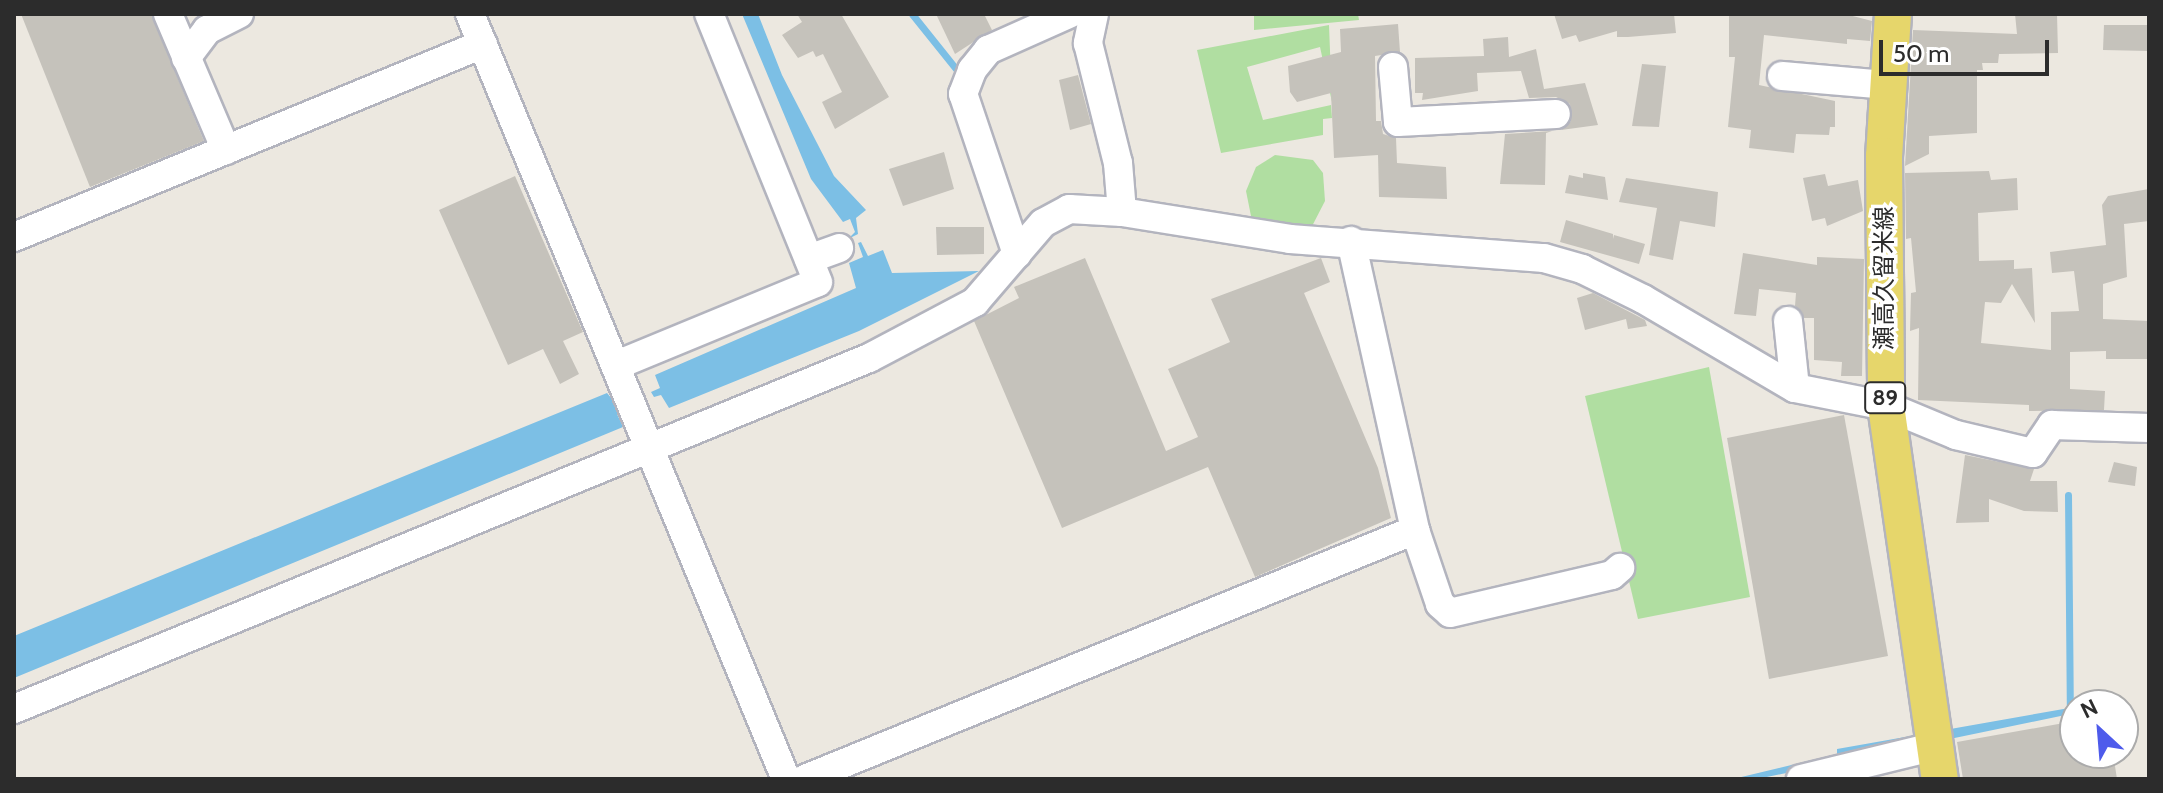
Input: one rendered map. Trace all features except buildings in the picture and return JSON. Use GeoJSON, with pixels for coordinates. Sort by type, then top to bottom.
{"type":"FeatureCollection","features":[{"type":"Feature","properties":{"kind":"main road","name":"瀬高久留米線"},"geometry":{"type":"LineString","coordinates":[[1893,14],[1886,85],[1886,406],[1938,762]]}},
{"type":"Feature","properties":{"kind":"street"},"geometry":{"type":"LineString","coordinates":[[168,14],[226,150]]}},
{"type":"Feature","properties":{"kind":"street"},"geometry":{"type":"LineString","coordinates":[[186,58],[207,30],[239,14]]}},
{"type":"Feature","properties":{"kind":"street"},"geometry":{"type":"LineString","coordinates":[[470,14],[786,779]]}},
{"type":"Feature","properties":{"kind":"street"},"geometry":{"type":"LineString","coordinates":[[617,365],[818,282],[709,14]]}},
{"type":"Feature","properties":{"kind":"street"},"geometry":{"type":"LineString","coordinates":[[1017,254],[963,94],[972,70],[988,50],[1069,14]]}},
{"type":"Feature","properties":{"kind":"street"},"geometry":{"type":"LineString","coordinates":[[1094,14],[1088,43],[1118,163],[1122,212]]}},
{"type":"Feature","properties":{"kind":"street"},"geometry":{"type":"LineString","coordinates":[[14,237],[483,44]]}},
{"type":"Feature","properties":{"kind":"street"},"geometry":{"type":"LineString","coordinates":[[1393,67],[1398,122],[1556,114]]}},
{"type":"Feature","properties":{"kind":"street"},"geometry":{"type":"LineString","coordinates":[[1782,76],[1886,85]]}},
{"type":"Feature","properties":{"kind":"street"},"geometry":{"type":"LineString","coordinates":[[14,709],[869,358],[975,302],[1043,223],[1069,209],[1122,212],[1290,239],[1351,241],[1544,258],[1582,269],[1795,388],[1886,406],[1956,435],[2033,453],[2052,425],[2149,428]]}},
{"type":"Feature","properties":{"kind":"street"},"geometry":{"type":"LineString","coordinates":[[1351,241],[1415,530],[1440,604],[1450,613],[1612,575],[1620,568]]}},
{"type":"Feature","properties":{"kind":"street"},"geometry":{"type":"LineString","coordinates":[[809,259],[839,248]]}},
{"type":"Feature","properties":{"kind":"street"},"geometry":{"type":"LineString","coordinates":[[1788,321],[1795,388]]}},
{"type":"Feature","properties":{"kind":"street"},"geometry":{"type":"LineString","coordinates":[[805,779],[1415,530]]}},
{"type":"Feature","properties":{"kind":"street"},"geometry":{"type":"LineString","coordinates":[[1801,779],[1938,762]]}},
{"type":"Feature","properties":{"kind":"green space"},"geometry":{"type":"Polygon","coordinates":[[[1254,14],[1358,14],[1359,20],[1254,30],[1254,14]]]}},
{"type":"Feature","properties":{"kind":"green space"},"geometry":{"type":"Polygon","coordinates":[[[1329,25],[1332,102],[1320,47],[1247,67],[1263,120],[1331,105],[1332,118],[1323,119],[1323,135],[1221,153],[1197,50],[1329,25]]]}},
{"type":"Feature","properties":{"kind":"green space"},"geometry":{"type":"Polygon","coordinates":[[[1275,155],[1313,160],[1323,173],[1325,201],[1308,234],[1253,226],[1246,191],[1256,167],[1275,155]]]}},
{"type":"Feature","properties":{"kind":"green space"},"geometry":{"type":"Polygon","coordinates":[[[1709,367],[1750,597],[1638,619],[1585,396],[1709,367]]]}},
{"type":"Feature","properties":{"kind":"water"},"geometry":{"type":"Polygon","coordinates":[[[742,14],[758,14],[782,75],[834,176],[866,210],[856,218],[858,234],[848,239],[855,232],[850,219],[843,222],[811,179],[742,14]]]}},
{"type":"Feature","properties":{"kind":"water"},"geometry":{"type":"Polygon","coordinates":[[[861,242],[868,256],[883,250],[892,273],[979,271],[859,331],[669,408],[661,395],[654,397],[651,392],[660,388],[655,375],[856,288],[849,263],[863,257],[858,243],[861,242]]]}},
{"type":"Feature","properties":{"kind":"water"},"geometry":{"type":"Polygon","coordinates":[[[607,393],[623,412],[617,414],[623,427],[14,678],[14,636],[607,393]]]}},
{"type":"Feature","properties":{"kind":"water"},"geometry":{"type":"Polygon","coordinates":[[[2059,710],[2059,716],[1757,779],[1733,779],[1837,754],[1837,749],[2059,710]]]}},
{"type":"Feature","properties":{"kind":"waterway"},"geometry":{"type":"LineString","coordinates":[[912,14],[956,69]]}},
{"type":"Feature","properties":{"kind":"waterway"},"geometry":{"type":"LineString","coordinates":[[2068,495],[2070,689]]}}]}
